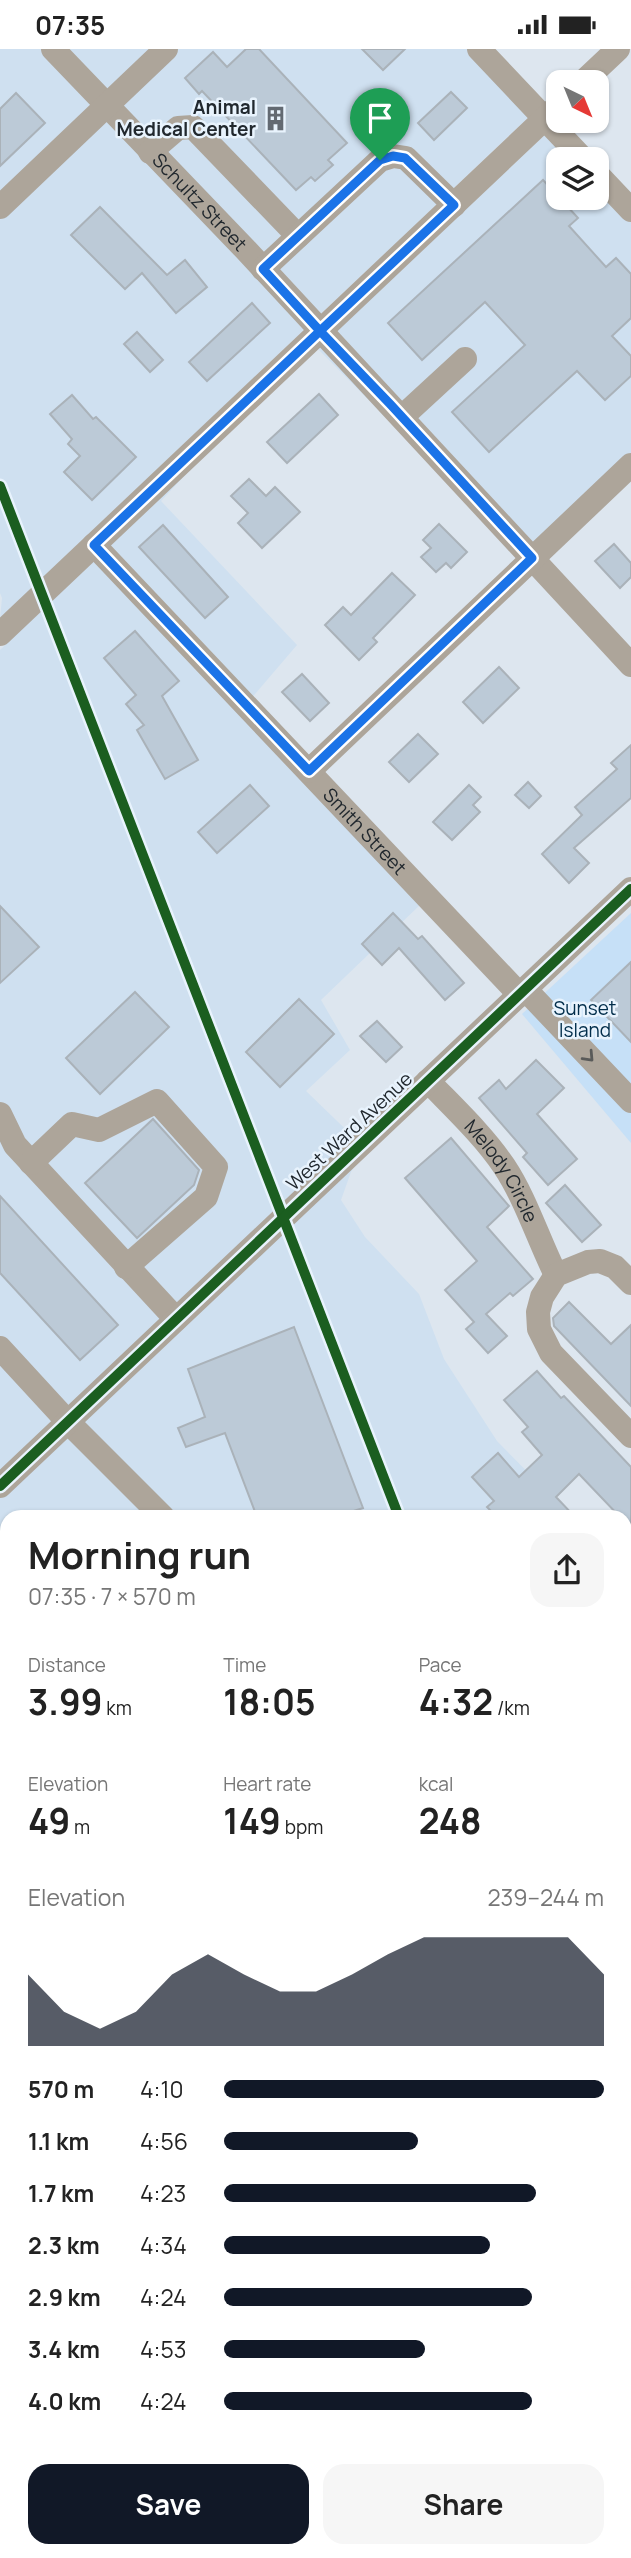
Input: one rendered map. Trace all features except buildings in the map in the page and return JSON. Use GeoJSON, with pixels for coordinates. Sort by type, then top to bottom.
{"type":"FeatureCollection","features":[{"type":"Feature","properties":{"kind":"street","name":"Schultz Street"},"geometry":{"type":"LineString","coordinates":[[53,49],[402,417],[631,665]]}},
{"type":"Feature","properties":{"kind":"street"},"geometry":{"type":"LineString","coordinates":[[0,207],[166,49]]}},
{"type":"Feature","properties":{"kind":"street"},"geometry":{"type":"LineString","coordinates":[[479,49],[546,108]]}},
{"type":"Feature","properties":{"kind":"street"},"geometry":{"type":"LineString","coordinates":[[596,70],[618,49]]}},
{"type":"Feature","properties":{"kind":"street"},"geometry":{"type":"LineString","coordinates":[[0,634],[546,117]]}},
{"type":"Feature","properties":{"kind":"street"},"geometry":{"type":"LineString","coordinates":[[150,152],[178,128],[186,125],[193,127],[298,236]]}},
{"type":"Feature","properties":{"kind":"street"},"geometry":{"type":"LineString","coordinates":[[263,269],[380,160],[393,156],[405,158],[454,205]]}},
{"type":"Feature","properties":{"kind":"street"},"geometry":{"type":"LineString","coordinates":[[609,186],[631,209]]}},
{"type":"Feature","properties":{"kind":"street"},"geometry":{"type":"LineString","coordinates":[[402,417],[465,359]]}},
{"type":"Feature","properties":{"kind":"street"},"geometry":{"type":"LineString","coordinates":[[309,771],[631,465]]}},
{"type":"Feature","properties":{"kind":"street","name":"Smith Street"},"geometry":{"type":"LineString","coordinates":[[94,545],[309,771],[631,1101]]}},
{"type":"Feature","properties":{"kind":"street","name":"West Ward Avenue"},"geometry":{"type":"LineString","coordinates":[[0,1486],[631,889]]}},
{"type":"Feature","properties":{"kind":"street","name":"Melody Circle"},"geometry":{"type":"LineString","coordinates":[[428,1081],[482,1137],[504,1166],[521,1194],[556,1275]]}},
{"type":"Feature","properties":{"kind":"street"},"geometry":{"type":"LineString","coordinates":[[31,1163],[72,1124],[99,1130],[157,1101],[216,1167],[206,1197],[126,1267]]}},
{"type":"Feature","properties":{"kind":"street"},"geometry":{"type":"LineString","coordinates":[[0,1114],[15,1145],[176,1319]]}},
{"type":"Feature","properties":{"kind":"street"},"geometry":{"type":"LineString","coordinates":[[631,1283],[615,1267],[600,1261],[588,1262],[556,1275],[542,1297],[538,1312],[539,1329],[545,1344],[631,1436]]}},
{"type":"Feature","properties":{"kind":"street"},"geometry":{"type":"LineString","coordinates":[[0,1348],[68,1422],[156,1510]]}},
{"type":"Feature","properties":{"kind":"shaded area"},"geometry":{"type":"Polygon","coordinates":[[[0,49],[474,49],[534,112],[0,618],[2,598],[0,49]]]}},
{"type":"Feature","properties":{"kind":"shaded area"},"geometry":{"type":"Polygon","coordinates":[[[547,133],[553,133],[566,147],[546,147],[546,210],[609,210],[609,193],[631,217],[631,464],[527,559],[318,349],[547,133]]]}},
{"type":"Feature","properties":{"kind":"shaded area"},"geometry":{"type":"Polygon","coordinates":[[[186,474],[161,501],[297,645],[243,708],[421,904],[321,1000],[350,1050],[306,1091],[365,1148],[351,1172],[341,1200],[365,1237],[419,1294],[444,1359],[497,1441],[565,1510],[0,1510],[0,650],[186,474]]]}},
{"type":"Feature","properties":{"kind":"green space","name":"Sunset Island"},"geometry":{"type":"Polygon","coordinates":[[[631,913],[631,1143],[522,1014],[631,913]]]}},
{"type":"Feature","properties":{"kind":"railway"},"geometry":{"type":"LineString","coordinates":[[0,486],[396,1510]]}},
{"type":"Feature","properties":{"kind":"cycle path"},"geometry":{"type":"LineString","coordinates":[[0,486],[396,1510]]}},
{"type":"Feature","properties":{"kind":"cycle path"},"geometry":{"type":"LineString","coordinates":[[0,1486],[631,889]]}},
{"type":"Feature","properties":{"kind":"place","name":"Animal Medical Center"},"geometry":{"type":"Point","coordinates":[276,118]}},
{"type":"Feature","properties":{"kind":"route"},"geometry":{"type":"LineString","coordinates":[[380,160],[263,269],[320,331],[94,545],[309,771],[532,558],[320,331],[454,205],[405,158],[393,156],[380,160]]}}]}
